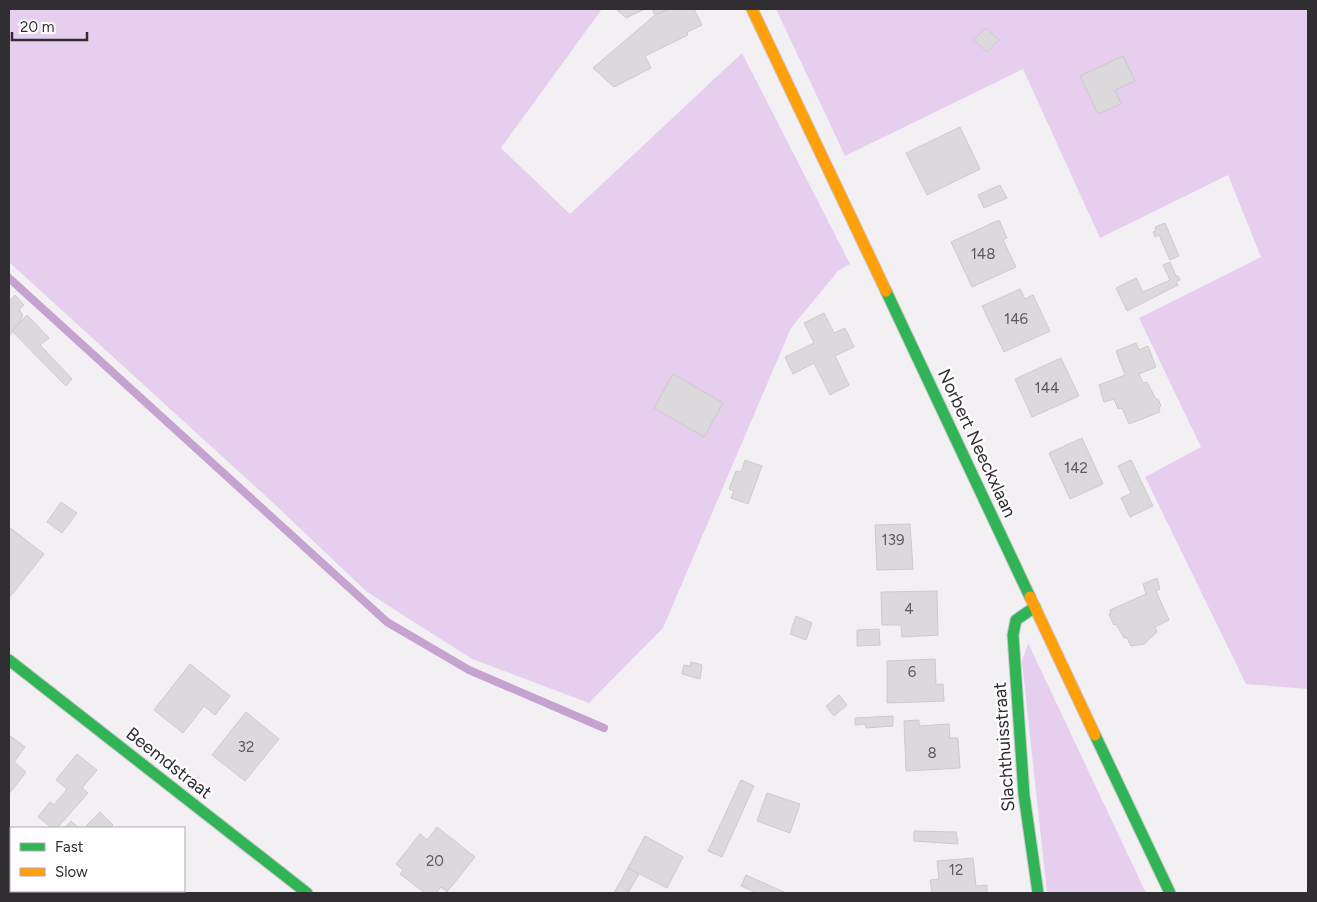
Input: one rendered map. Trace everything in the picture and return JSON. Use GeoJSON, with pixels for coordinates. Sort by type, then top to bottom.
{"type":"FeatureCollection","features":[{"type":"Feature","properties":{"kind":"main road","name":"Norbert Neeckxlaan"},"geometry":{"type":"LineString","coordinates":[[752,9],[1170,893]]}},
{"type":"Feature","properties":{"kind":"main road","name":"Slachthuisstraat"},"geometry":{"type":"LineString","coordinates":[[1035,607],[1016,620],[1013,635],[1024,795],[1038,893]]}},
{"type":"Feature","properties":{"kind":"main road","name":"Beemdstraat"},"geometry":{"type":"LineString","coordinates":[[9,660],[307,893]]}},
{"type":"Feature","properties":{"kind":"shaded area"},"geometry":{"type":"Polygon","coordinates":[[[9,9],[602,9],[501,148],[570,214],[742,53],[850,264],[838,271],[791,328],[663,628],[589,703],[472,659],[367,592],[269,499],[9,262],[9,9]]]}},
{"type":"Feature","properties":{"kind":"shaded area"},"geometry":{"type":"Polygon","coordinates":[[[776,9],[1308,9],[1308,689],[1246,684],[1145,477],[1201,447],[1139,318],[1261,257],[1228,175],[1100,238],[1023,69],[845,156],[776,9]]]}},
{"type":"Feature","properties":{"kind":"shaded area"},"geometry":{"type":"Polygon","coordinates":[[[1028,643],[1146,893],[1047,893],[1022,662],[1028,643]]]}},
{"type":"Feature","properties":{"kind":"building"},"geometry":{"type":"Polygon","coordinates":[[[616,9],[645,9],[626,18],[616,9]]]}},
{"type":"Feature","properties":{"kind":"building"},"geometry":{"type":"Polygon","coordinates":[[[652,9],[669,9],[655,15],[652,9]]]}},
{"type":"Feature","properties":{"kind":"building"},"geometry":{"type":"Polygon","coordinates":[[[669,9],[694,9],[702,25],[687,32],[688,35],[645,56],[651,68],[614,87],[593,68],[655,15],[669,9]]]}},
{"type":"Feature","properties":{"kind":"building"},"geometry":{"type":"Polygon","coordinates":[[[986,28],[999,40],[987,52],[974,40],[986,28]]]}},
{"type":"Feature","properties":{"kind":"building"},"geometry":{"type":"Polygon","coordinates":[[[1123,56],[1135,81],[1115,90],[1121,104],[1098,114],[1080,76],[1123,56]]]}},
{"type":"Feature","properties":{"kind":"building"},"geometry":{"type":"Polygon","coordinates":[[[960,127],[980,169],[927,195],[906,153],[960,127]]]}},
{"type":"Feature","properties":{"kind":"building"},"geometry":{"type":"Polygon","coordinates":[[[1000,185],[1007,198],[984,208],[978,195],[1000,185]]]}},
{"type":"Feature","properties":{"kind":"building"},"geometry":{"type":"Polygon","coordinates":[[[999,220],[1007,238],[1003,240],[1016,267],[972,287],[951,242],[999,220]]]}},
{"type":"Feature","properties":{"kind":"building"},"geometry":{"type":"Polygon","coordinates":[[[1165,223],[1179,256],[1170,260],[1159,235],[1155,237],[1153,232],[1156,231],[1155,227],[1165,223]]]}},
{"type":"Feature","properties":{"kind":"building"},"geometry":{"type":"Polygon","coordinates":[[[1170,262],[1176,276],[1180,280],[1176,282],[1178,285],[1127,311],[1116,288],[1136,278],[1143,292],[1170,280],[1163,265],[1170,262]]]}},
{"type":"Feature","properties":{"kind":"building"},"geometry":{"type":"Polygon","coordinates":[[[1020,289],[1025,299],[1033,295],[1050,331],[1004,352],[982,306],[1020,289]]]}},
{"type":"Feature","properties":{"kind":"building"},"geometry":{"type":"Polygon","coordinates":[[[15,295],[24,305],[19,310],[23,315],[9,336],[9,301],[15,295]]]}},
{"type":"Feature","properties":{"kind":"building"},"geometry":{"type":"Polygon","coordinates":[[[824,313],[834,333],[845,328],[854,347],[835,356],[849,385],[830,395],[814,363],[793,374],[785,357],[814,343],[804,323],[824,313]]]}},
{"type":"Feature","properties":{"kind":"building"},"geometry":{"type":"Polygon","coordinates":[[[27,315],[49,338],[40,345],[72,379],[66,386],[12,331],[27,315]]]}},
{"type":"Feature","properties":{"kind":"building"},"geometry":{"type":"Polygon","coordinates":[[[1136,343],[1139,350],[1148,346],[1156,367],[1139,374],[1143,383],[1147,382],[1161,406],[1159,408],[1160,412],[1129,424],[1122,408],[1118,409],[1114,399],[1104,402],[1099,385],[1125,375],[1116,351],[1136,343]]]}},
{"type":"Feature","properties":{"kind":"building"},"geometry":{"type":"Polygon","coordinates":[[[1061,358],[1079,396],[1032,417],[1015,379],[1061,358]]]}},
{"type":"Feature","properties":{"kind":"building"},"geometry":{"type":"Polygon","coordinates":[[[673,374],[723,403],[704,437],[654,408],[673,374]]]}},
{"type":"Feature","properties":{"kind":"building"},"geometry":{"type":"Polygon","coordinates":[[[1082,438],[1103,484],[1070,499],[1049,453],[1082,438]]]}},
{"type":"Feature","properties":{"kind":"building"},"geometry":{"type":"Polygon","coordinates":[[[745,460],[762,466],[748,504],[731,498],[734,491],[729,489],[736,471],[741,472],[745,460]]]}},
{"type":"Feature","properties":{"kind":"building"},"geometry":{"type":"Polygon","coordinates":[[[1131,460],[1153,506],[1130,517],[1121,498],[1131,493],[1118,466],[1131,460]]]}},
{"type":"Feature","properties":{"kind":"building"},"geometry":{"type":"Polygon","coordinates":[[[61,502],[77,513],[62,533],[47,522],[61,502]]]}},
{"type":"Feature","properties":{"kind":"building"},"geometry":{"type":"Polygon","coordinates":[[[910,524],[913,569],[877,570],[875,525],[910,524]]]}},
{"type":"Feature","properties":{"kind":"building"},"geometry":{"type":"Polygon","coordinates":[[[9,527],[44,554],[9,598],[9,527]]]}},
{"type":"Feature","properties":{"kind":"building"},"geometry":{"type":"Polygon","coordinates":[[[1157,578],[1160,589],[1156,591],[1169,620],[1155,627],[1157,632],[1144,644],[1131,646],[1116,624],[1114,625],[1109,614],[1111,613],[1110,610],[1146,594],[1143,584],[1157,578]]]}},
{"type":"Feature","properties":{"kind":"building"},"geometry":{"type":"Polygon","coordinates":[[[937,591],[938,635],[902,637],[901,625],[882,625],[881,592],[937,591]]]}},
{"type":"Feature","properties":{"kind":"building"},"geometry":{"type":"Polygon","coordinates":[[[796,616],[812,623],[806,640],[790,634],[796,616]]]}},
{"type":"Feature","properties":{"kind":"building"},"geometry":{"type":"Polygon","coordinates":[[[879,629],[880,645],[857,646],[857,630],[879,629]]]}},
{"type":"Feature","properties":{"kind":"building"},"geometry":{"type":"Polygon","coordinates":[[[935,659],[936,685],[943,684],[944,701],[887,703],[887,661],[935,659]]]}},
{"type":"Feature","properties":{"kind":"building"},"geometry":{"type":"Polygon","coordinates":[[[691,662],[702,665],[700,679],[682,674],[684,665],[690,666],[691,662]]]}},
{"type":"Feature","properties":{"kind":"building"},"geometry":{"type":"Polygon","coordinates":[[[190,664],[230,696],[215,715],[204,706],[183,733],[154,710],[190,664]]]}},
{"type":"Feature","properties":{"kind":"building"},"geometry":{"type":"Polygon","coordinates":[[[839,695],[847,705],[834,716],[826,706],[839,695]]]}},
{"type":"Feature","properties":{"kind":"building"},"geometry":{"type":"Polygon","coordinates":[[[246,712],[279,739],[245,781],[212,755],[246,712]]]}},
{"type":"Feature","properties":{"kind":"building"},"geometry":{"type":"Polygon","coordinates":[[[893,716],[893,726],[866,728],[865,724],[855,725],[855,718],[893,716]]]}},
{"type":"Feature","properties":{"kind":"building"},"geometry":{"type":"Polygon","coordinates":[[[919,720],[919,726],[949,724],[950,738],[958,738],[960,768],[906,771],[904,721],[919,720]]]}},
{"type":"Feature","properties":{"kind":"building"},"geometry":{"type":"Polygon","coordinates":[[[9,735],[25,747],[14,762],[26,772],[9,794],[9,735]]]}},
{"type":"Feature","properties":{"kind":"building"},"geometry":{"type":"Polygon","coordinates":[[[77,754],[97,770],[82,788],[88,793],[58,827],[51,827],[38,817],[50,802],[54,805],[67,789],[56,780],[77,754]]]}},
{"type":"Feature","properties":{"kind":"building"},"geometry":{"type":"Polygon","coordinates":[[[741,780],[754,786],[722,857],[708,851],[741,780]]]}},
{"type":"Feature","properties":{"kind":"building"},"geometry":{"type":"Polygon","coordinates":[[[767,793],[800,804],[790,833],[757,821],[767,793]]]}},
{"type":"Feature","properties":{"kind":"building"},"geometry":{"type":"Polygon","coordinates":[[[100,812],[113,825],[111,827],[85,827],[100,812]]]}},
{"type":"Feature","properties":{"kind":"building"},"geometry":{"type":"Polygon","coordinates":[[[71,821],[78,827],[66,827],[71,821]]]}},
{"type":"Feature","properties":{"kind":"building"},"geometry":{"type":"Polygon","coordinates":[[[437,827],[475,857],[447,892],[441,887],[436,893],[425,893],[400,874],[403,870],[396,864],[420,834],[427,840],[437,827]]]}},
{"type":"Feature","properties":{"kind":"building"},"geometry":{"type":"Polygon","coordinates":[[[914,831],[956,832],[958,844],[914,841],[914,831]]]}},
{"type":"Feature","properties":{"kind":"building"},"geometry":{"type":"Polygon","coordinates":[[[645,836],[683,857],[667,888],[628,868],[645,836]]]}},
{"type":"Feature","properties":{"kind":"building"},"geometry":{"type":"Polygon","coordinates":[[[973,858],[976,886],[987,885],[987,893],[932,893],[930,880],[939,879],[937,861],[973,858]]]}},
{"type":"Feature","properties":{"kind":"building"},"geometry":{"type":"Polygon","coordinates":[[[628,868],[639,874],[628,893],[614,893],[628,868]]]}},
{"type":"Feature","properties":{"kind":"building"},"geometry":{"type":"Polygon","coordinates":[[[9,875],[11,892],[9,893],[9,875]]]}},
{"type":"Feature","properties":{"kind":"building"},"geometry":{"type":"Polygon","coordinates":[[[746,875],[786,893],[757,893],[741,886],[746,875]]]}},
{"type":"Feature","properties":{"kind":"waterway"},"geometry":{"type":"LineString","coordinates":[[9,278],[387,622],[469,670],[604,728]]}},
{"type":"Feature","properties":{"kind":"traffic: fast"},"geometry":{"type":"LineString","coordinates":[[886,291],[1030,597]]}},
{"type":"Feature","properties":{"kind":"traffic: fast"},"geometry":{"type":"LineString","coordinates":[[1035,607],[1016,620],[1013,635],[1024,795],[1038,893]]}},
{"type":"Feature","properties":{"kind":"traffic: fast"},"geometry":{"type":"LineString","coordinates":[[9,660],[307,893]]}},
{"type":"Feature","properties":{"kind":"traffic: fast"},"geometry":{"type":"LineString","coordinates":[[1095,735],[1170,893]]}},
{"type":"Feature","properties":{"kind":"traffic: slow"},"geometry":{"type":"LineString","coordinates":[[752,9],[886,291]]}},
{"type":"Feature","properties":{"kind":"traffic: slow"},"geometry":{"type":"LineString","coordinates":[[1030,597],[1095,735]]}}]}
